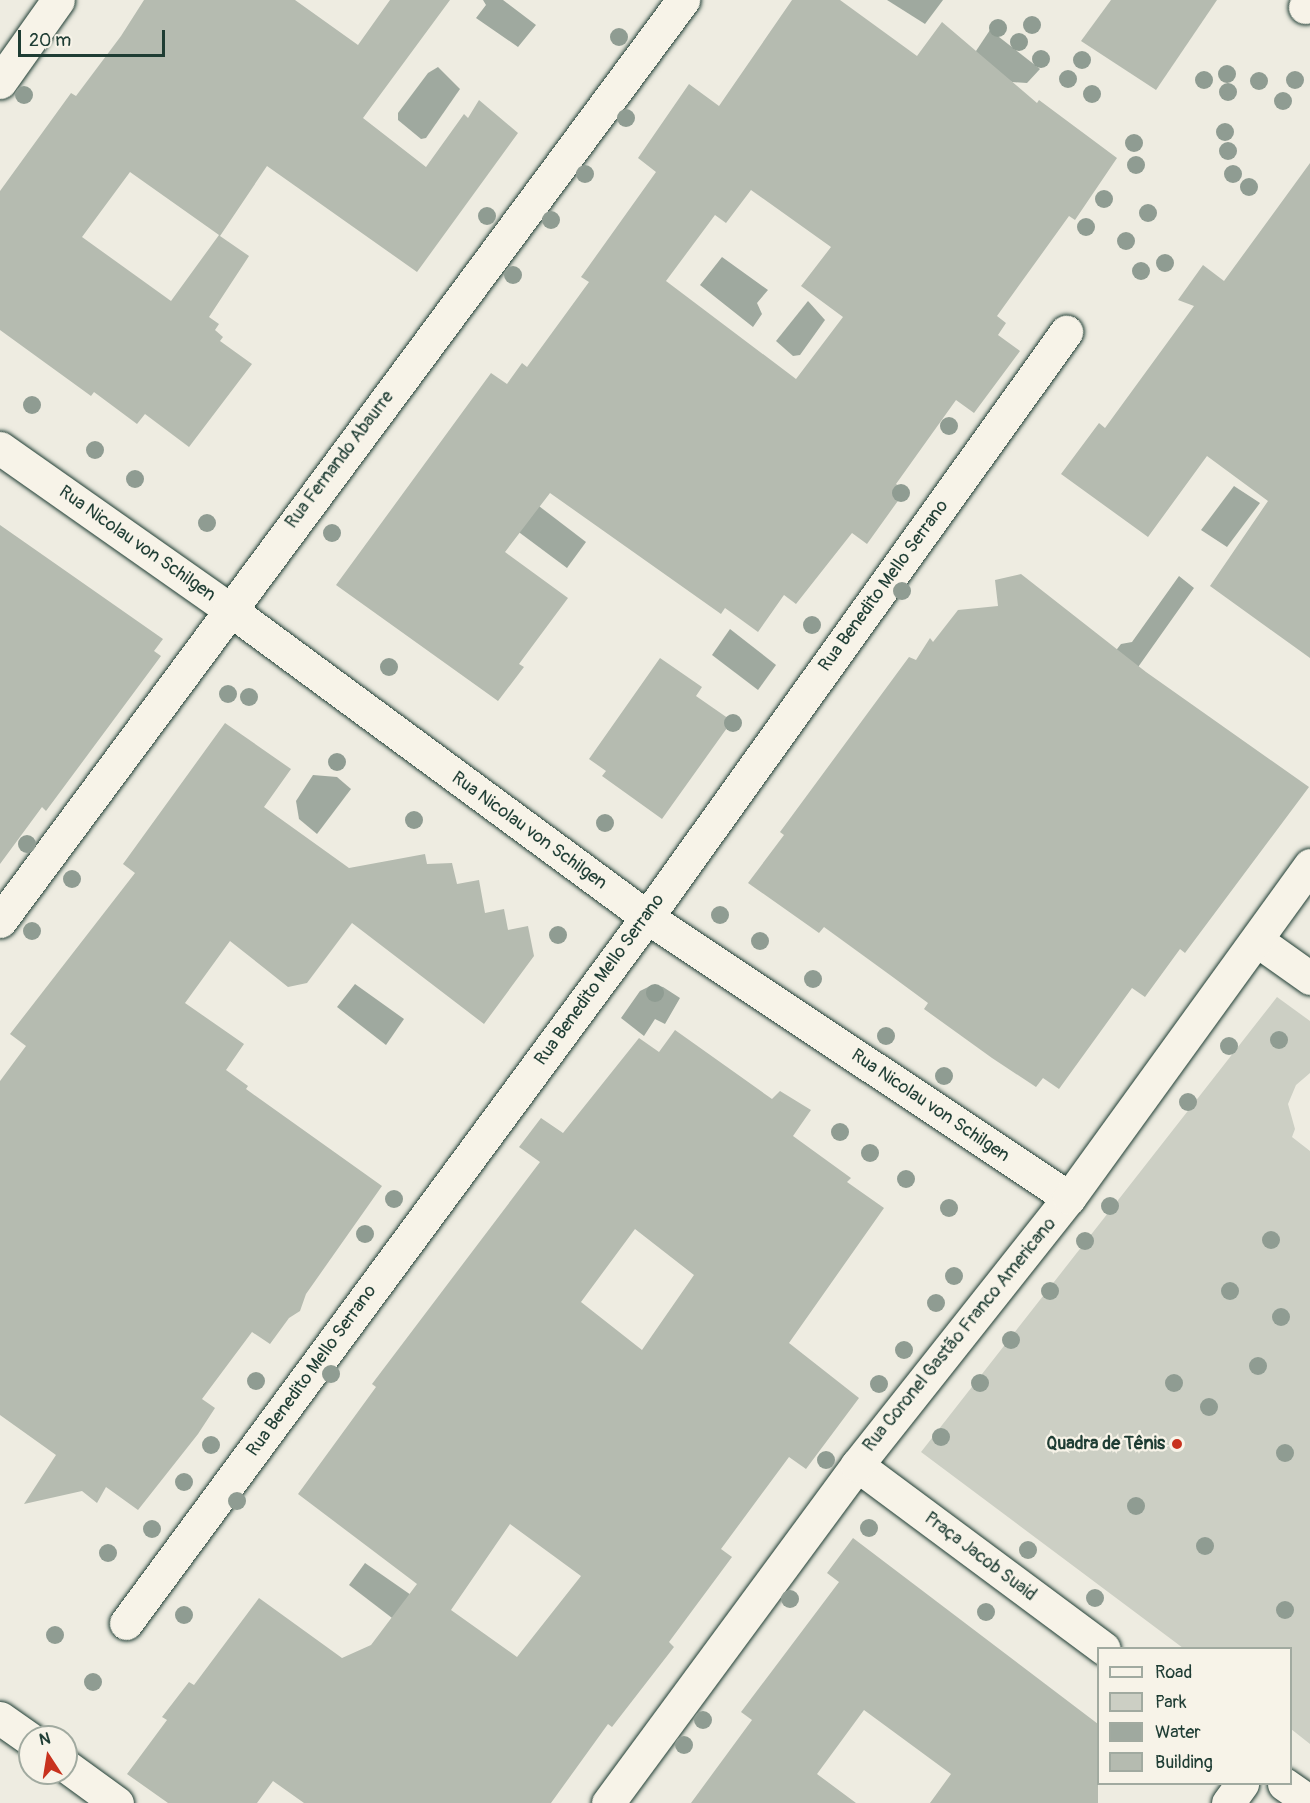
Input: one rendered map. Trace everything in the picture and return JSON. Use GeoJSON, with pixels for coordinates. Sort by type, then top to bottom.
{"type":"FeatureCollection","features":[{"type":"Feature","properties":{"kind":"street"},"geometry":{"type":"LineString","coordinates":[[0,82],[58,0]]}},
{"type":"Feature","properties":{"kind":"street","name":"Rua Fernando Abaurre"},"geometry":{"type":"LineString","coordinates":[[0,921],[228,609],[683,0]]}},
{"type":"Feature","properties":{"kind":"street","name":"Rua Benedito Mello Serrano"},"geometry":{"type":"LineString","coordinates":[[126,1623],[647,917],[1066,332]]}},
{"type":"Feature","properties":{"kind":"street","name":"Rua Nicolau von Schilgen"},"geometry":{"type":"LineString","coordinates":[[0,448],[228,609],[647,917],[1069,1198]]}},
{"type":"Feature","properties":{"kind":"street","name":"Rua Coronel Gastão Franco Americano"},"geometry":{"type":"LineString","coordinates":[[608,1803],[857,1465],[1069,1198],[1258,941],[1310,865]]}},
{"type":"Feature","properties":{"kind":"street"},"geometry":{"type":"LineString","coordinates":[[1258,941],[1310,978]]}},
{"type":"Feature","properties":{"kind":"street","name":"Praça Jacob Suaid"},"geometry":{"type":"LineString","coordinates":[[857,1465],[1102,1647]]}},
{"type":"Feature","properties":{"kind":"street"},"geometry":{"type":"LineString","coordinates":[[0,1718],[18,1731]]}},
{"type":"Feature","properties":{"kind":"street"},"geometry":{"type":"LineString","coordinates":[[78,1775],[117,1803]]}},
{"type":"Feature","properties":{"kind":"street"},"geometry":{"type":"LineString","coordinates":[[1228,1803],[1241,1785]]}},
{"type":"Feature","properties":{"kind":"street"},"geometry":{"type":"LineString","coordinates":[[1285,1785],[1310,1802]]}},
{"type":"Feature","properties":{"kind":"green space"},"geometry":{"type":"Polygon","coordinates":[[[1277,997],[1310,1021],[1310,1073],[1296,1085],[1288,1104],[1295,1129],[1292,1137],[1310,1151],[1310,1744],[1292,1730],[1292,1647],[1182,1647],[921,1452],[1277,997]]]}},
{"type":"Feature","properties":{"kind":"water"},"geometry":{"type":"Polygon","coordinates":[[[483,0],[503,0],[536,25],[518,47],[476,18],[486,5],[483,0]]]}},
{"type":"Feature","properties":{"kind":"water"},"geometry":{"type":"Polygon","coordinates":[[[887,0],[943,0],[925,24],[887,0]]]}},
{"type":"Feature","properties":{"kind":"water"},"geometry":{"type":"Polygon","coordinates":[[[990,30],[1040,69],[1027,83],[1012,82],[972,57],[990,30]]]}},
{"type":"Feature","properties":{"kind":"water"},"geometry":{"type":"Polygon","coordinates":[[[438,67],[460,89],[426,138],[421,139],[398,120],[398,113],[428,73],[438,67]]]}},
{"type":"Feature","properties":{"kind":"water"},"geometry":{"type":"Polygon","coordinates":[[[722,257],[768,290],[757,303],[762,314],[753,327],[700,285],[722,257]]]}},
{"type":"Feature","properties":{"kind":"water"},"geometry":{"type":"Polygon","coordinates":[[[808,301],[825,320],[800,355],[793,356],[776,341],[808,301]]]}},
{"type":"Feature","properties":{"kind":"water"},"geometry":{"type":"Polygon","coordinates":[[[1234,486],[1260,503],[1227,547],[1201,530],[1234,486]]]}},
{"type":"Feature","properties":{"kind":"water"},"geometry":{"type":"Polygon","coordinates":[[[535,503],[586,542],[567,568],[516,530],[535,503]]]}},
{"type":"Feature","properties":{"kind":"water"},"geometry":{"type":"Polygon","coordinates":[[[1179,576],[1194,588],[1119,694],[1096,676],[1121,644],[1132,642],[1179,576]]]}},
{"type":"Feature","properties":{"kind":"water"},"geometry":{"type":"Polygon","coordinates":[[[730,629],[776,665],[758,690],[712,655],[730,629]]]}},
{"type":"Feature","properties":{"kind":"water"},"geometry":{"type":"Polygon","coordinates":[[[313,775],[337,777],[351,789],[317,834],[299,819],[296,801],[313,775]]]}},
{"type":"Feature","properties":{"kind":"water"},"geometry":{"type":"Polygon","coordinates":[[[355,984],[404,1019],[386,1045],[337,1007],[355,984]]]}},
{"type":"Feature","properties":{"kind":"water"},"geometry":{"type":"Polygon","coordinates":[[[652,985],[663,987],[680,998],[665,1024],[655,1019],[644,1036],[621,1018],[640,991],[652,985]]]}},
{"type":"Feature","properties":{"kind":"water"},"geometry":{"type":"Polygon","coordinates":[[[365,1563],[411,1595],[396,1621],[349,1585],[365,1563]]]}},
{"type":"Feature","properties":{"kind":"building"},"geometry":{"type":"Polygon","coordinates":[[[144,0],[295,0],[358,45],[390,0],[450,0],[363,118],[426,167],[464,114],[468,118],[479,100],[518,133],[417,272],[267,166],[220,236],[249,256],[209,317],[219,324],[215,330],[223,337],[220,341],[252,364],[189,447],[145,414],[137,424],[94,392],[91,396],[0,330],[0,191],[71,93],[76,96],[121,36],[144,0]],[[130,172],[82,237],[171,301],[219,235],[130,172]]]}},
{"type":"Feature","properties":{"kind":"building"},"geometry":{"type":"Polygon","coordinates":[[[792,0],[840,0],[917,56],[942,22],[1037,103],[1039,100],[1117,158],[1075,220],[1069,216],[997,316],[1006,323],[998,335],[1020,351],[974,413],[956,400],[896,484],[905,491],[867,544],[852,533],[796,604],[784,595],[758,632],[725,608],[721,614],[550,493],[505,552],[568,598],[519,664],[524,667],[498,701],[336,585],[491,373],[507,384],[522,363],[527,367],[589,282],[581,277],[656,172],[638,158],[689,84],[719,106],[792,0]],[[751,190],[726,223],[715,215],[666,281],[796,379],[843,317],[801,286],[831,247],[751,190]]]}},
{"type":"Feature","properties":{"kind":"building"},"geometry":{"type":"Polygon","coordinates":[[[1111,0],[1217,0],[1156,90],[1081,41],[1111,0]]]}},
{"type":"Feature","properties":{"kind":"building"},"geometry":{"type":"Polygon","coordinates":[[[1310,163],[1310,658],[1210,586],[1268,501],[1207,456],[1148,537],[1061,474],[1099,423],[1105,428],[1194,306],[1178,300],[1203,265],[1224,281],[1310,163]]]}},
{"type":"Feature","properties":{"kind":"building"},"geometry":{"type":"Polygon","coordinates":[[[0,525],[163,639],[154,651],[161,656],[46,811],[42,807],[0,864],[0,525]]]}},
{"type":"Feature","properties":{"kind":"building"},"geometry":{"type":"Polygon","coordinates":[[[1021,574],[1146,672],[1309,787],[1185,953],[1180,949],[1145,997],[1132,988],[1059,1089],[1043,1078],[1036,1087],[992,1058],[924,1009],[928,1003],[824,927],[819,933],[748,883],[784,835],[780,832],[909,657],[916,660],[930,638],[933,642],[958,610],[998,606],[995,580],[1021,574]]]}},
{"type":"Feature","properties":{"kind":"building"},"geometry":{"type":"Polygon","coordinates":[[[660,658],[702,687],[696,696],[732,721],[662,819],[602,776],[606,771],[589,759],[660,658]]]}},
{"type":"Feature","properties":{"kind":"building"},"geometry":{"type":"Polygon","coordinates":[[[225,723],[291,769],[264,807],[349,868],[425,854],[427,864],[452,863],[457,884],[479,880],[485,913],[504,909],[508,930],[528,926],[534,956],[484,1024],[352,923],[307,983],[288,987],[230,941],[185,1003],[244,1044],[226,1070],[248,1086],[246,1089],[382,1186],[306,1294],[300,1311],[289,1318],[270,1344],[252,1332],[202,1399],[215,1408],[198,1434],[138,1510],[106,1487],[97,1503],[82,1491],[24,1504],[56,1455],[0,1415],[0,1081],[26,1046],[10,1034],[135,873],[123,864],[225,723]]]}},
{"type":"Feature","properties":{"kind":"building"},"geometry":{"type":"Polygon","coordinates":[[[675,1030],[772,1099],[780,1091],[811,1110],[793,1136],[851,1178],[847,1182],[884,1208],[789,1343],[859,1398],[806,1469],[789,1457],[721,1549],[732,1557],[669,1642],[674,1647],[612,1727],[608,1724],[551,1803],[304,1803],[273,1781],[257,1803],[168,1803],[127,1774],[167,1720],[162,1717],[189,1682],[194,1685],[259,1598],[342,1658],[371,1645],[417,1584],[298,1494],[376,1387],[372,1384],[540,1162],[519,1147],[541,1118],[563,1133],[639,1038],[659,1052],[675,1030]],[[635,1229],[581,1302],[642,1350],[694,1275],[635,1229]],[[510,1524],[451,1610],[517,1657],[581,1576],[510,1524]]]}},
{"type":"Feature","properties":{"kind":"building"},"geometry":{"type":"Polygon","coordinates":[[[853,1538],[1097,1723],[1098,1803],[930,1803],[951,1774],[864,1710],[817,1774],[856,1803],[691,1803],[752,1720],[741,1712],[839,1582],[827,1573],[853,1538]]]}},
{"type":"Feature","properties":{"kind":"place","name":"Quadra de Tênis"},"geometry":{"type":"Point","coordinates":[1177,1444]}}]}
